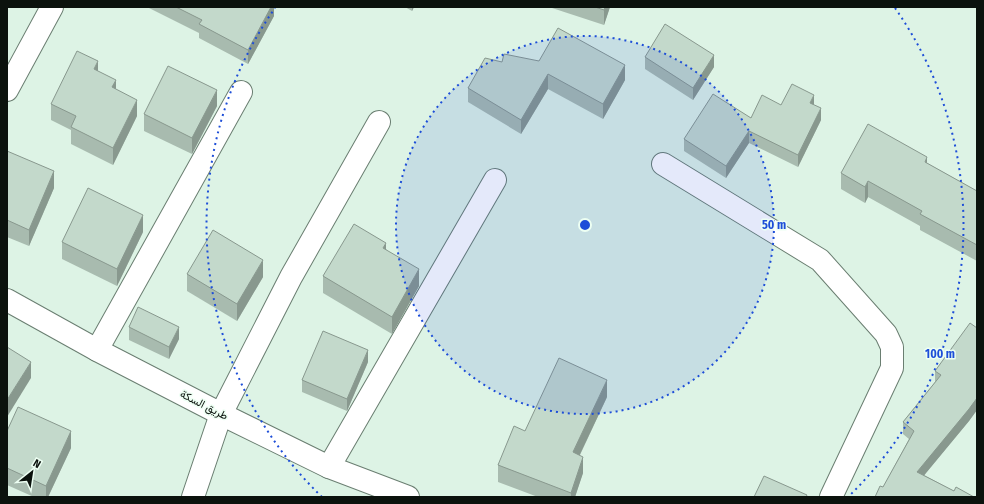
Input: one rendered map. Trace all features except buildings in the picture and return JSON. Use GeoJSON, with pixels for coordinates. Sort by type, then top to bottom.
{"type":"FeatureCollection","features":[{"type":"Feature","properties":{"kind":"street"},"geometry":{"type":"LineString","coordinates":[[7,90],[52,7]]}},
{"type":"Feature","properties":{"kind":"street"},"geometry":{"type":"LineString","coordinates":[[97,350],[241,92]]}},
{"type":"Feature","properties":{"kind":"street"},"geometry":{"type":"LineString","coordinates":[[193,497],[222,414],[290,277],[379,122]]}},
{"type":"Feature","properties":{"kind":"street"},"geometry":{"type":"LineString","coordinates":[[663,164],[820,260],[886,334],[892,347],[892,368],[831,497]]}},
{"type":"Feature","properties":{"kind":"street"},"geometry":{"type":"LineString","coordinates":[[329,467],[495,180]]}},
{"type":"Feature","properties":{"kind":"street","name":"طريق السكة"},"geometry":{"type":"LineString","coordinates":[[7,300],[97,350],[329,467],[408,497]]}}]}
